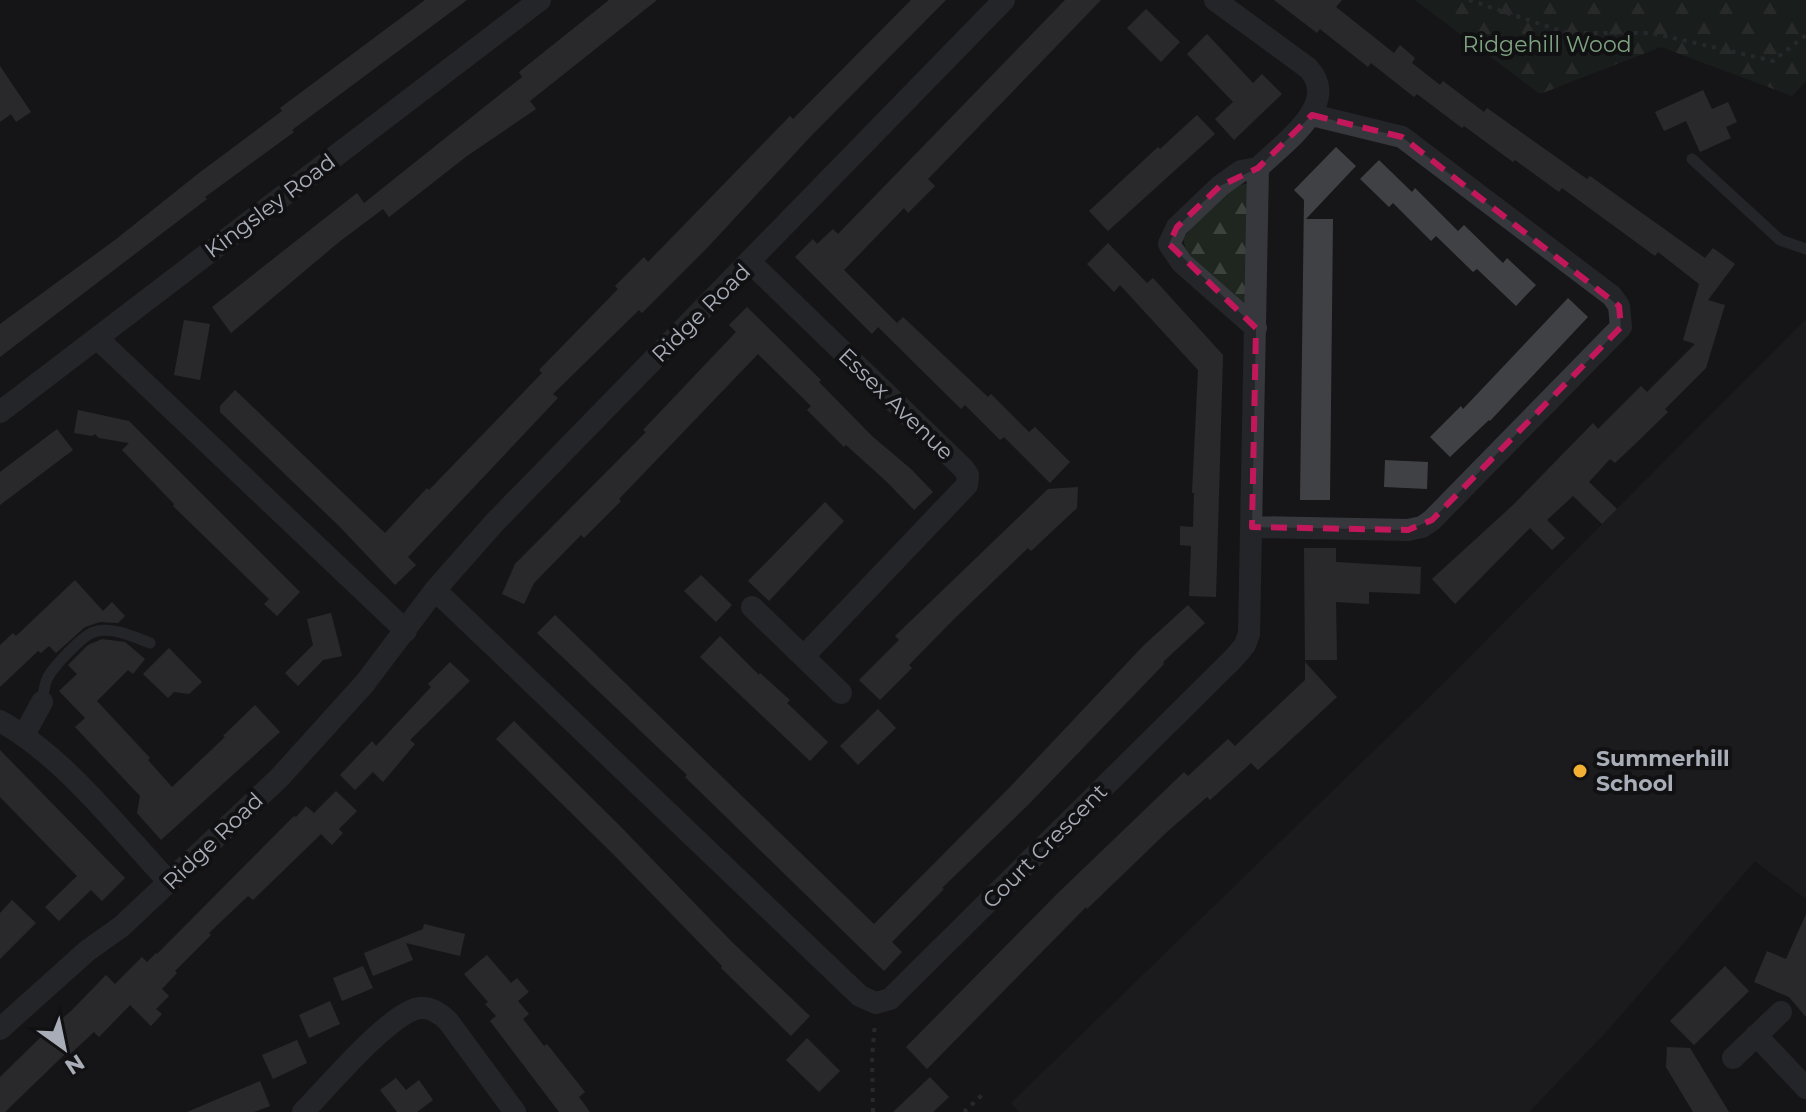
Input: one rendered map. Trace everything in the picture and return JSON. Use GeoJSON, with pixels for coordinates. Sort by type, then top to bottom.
{"type":"FeatureCollection","features":[{"type":"Feature","properties":{"kind":"street","name":"Kingsley Road"},"geometry":{"type":"LineString","coordinates":[[0,412],[540,0]]}},
{"type":"Feature","properties":{"kind":"street","name":"Ridge Road"},"geometry":{"type":"LineString","coordinates":[[0,1029],[87,951],[122,926],[170,883],[280,777],[365,683],[435,590],[495,522],[1004,0]]}},
{"type":"Feature","properties":{"kind":"street"},"geometry":{"type":"LineString","coordinates":[[1215,0],[1316,76],[1318,101],[1312,115],[1258,168],[1241,171],[1220,186],[1177,227],[1169,244],[1182,263],[1256,328]]}},
{"type":"Feature","properties":{"kind":"street"},"geometry":{"type":"LineString","coordinates":[[1252,527],[1408,530],[1422,527],[1621,327],[1619,306],[1612,296],[1402,137],[1312,115]]}},
{"type":"Feature","properties":{"kind":"street","name":"Court Crescent"},"geometry":{"type":"LineString","coordinates":[[876,1003],[890,999],[1245,645],[1249,634],[1252,527],[1258,168]]}},
{"type":"Feature","properties":{"kind":"street","name":"Essex Avenue"},"geometry":{"type":"LineString","coordinates":[[750,262],[968,475],[967,485],[804,656]]}},
{"type":"Feature","properties":{"kind":"street"},"geometry":{"type":"LineString","coordinates":[[97,338],[406,631]]}},
{"type":"Feature","properties":{"kind":"street"},"geometry":{"type":"LineString","coordinates":[[435,590],[860,996],[876,1003]]}},
{"type":"Feature","properties":{"kind":"street"},"geometry":{"type":"LineString","coordinates":[[752,607],[841,693]]}},
{"type":"Feature","properties":{"kind":"street"},"geometry":{"type":"LineString","coordinates":[[24,735],[42,702]]}},
{"type":"Feature","properties":{"kind":"street"},"geometry":{"type":"LineString","coordinates":[[0,721],[24,735],[80,786],[170,883]]}},
{"type":"Feature","properties":{"kind":"street"},"geometry":{"type":"LineString","coordinates":[[303,1112],[396,1018],[421,1008],[438,1012],[448,1021],[515,1112]]}},
{"type":"Feature","properties":{"kind":"street"},"geometry":{"type":"LineString","coordinates":[[1733,1058],[1781,1012]]}},
{"type":"Feature","properties":{"kind":"street"},"geometry":{"type":"LineString","coordinates":[[1756,1035],[1806,1088]]}},
{"type":"Feature","properties":{"kind":"lane"},"geometry":{"type":"LineString","coordinates":[[1692,159],[1780,240],[1806,249]]}},
{"type":"Feature","properties":{"kind":"lane"},"geometry":{"type":"LineString","coordinates":[[42,702],[46,680],[52,670],[93,632],[105,630],[127,634],[150,643]]}},
{"type":"Feature","properties":{"kind":"path"},"geometry":{"type":"LineString","coordinates":[[1469,0],[1567,33],[1652,33],[1773,61],[1806,35]]}},
{"type":"Feature","properties":{"kind":"path"},"geometry":{"type":"LineString","coordinates":[[873,1112],[872,1057],[876,1003]]}},
{"type":"Feature","properties":{"kind":"path"},"geometry":{"type":"LineString","coordinates":[[964,1112],[982,1095]]}},
{"type":"Feature","properties":{"kind":"highlighted area"},"geometry":{"type":"Polygon","coordinates":[[[1312,115],[1402,137],[1619,306],[1621,327],[1432,520],[1408,530],[1252,527],[1256,328],[1169,244],[1177,227],[1220,186],[1258,168],[1312,115]]]}},
{"type":"Feature","properties":{"kind":"shaded area","name":"Summerhill School"},"geometry":{"type":"Polygon","coordinates":[[[1806,319],[1806,899],[1755,861],[1607,1031],[1529,1112],[1019,1112],[1011,1103],[1446,681],[1806,319]]]}},
{"type":"Feature","properties":{"kind":"green space","name":"Ridgehill Wood"},"geometry":{"type":"Polygon","coordinates":[[[1415,0],[1806,0],[1806,81],[1792,96],[1661,47],[1540,94],[1415,0]]]}},
{"type":"Feature","properties":{"kind":"green space"},"geometry":{"type":"Polygon","coordinates":[[[1251,183],[1248,305],[1229,299],[1187,254],[1183,239],[1222,196],[1251,183]]]}},
{"type":"Feature","properties":{"kind":"building"},"geometry":{"type":"Polygon","coordinates":[[[425,0],[467,0],[292,130],[294,132],[205,197],[207,199],[0,357],[0,324],[115,240],[282,111],[280,108],[425,0]]]}},
{"type":"Feature","properties":{"kind":"building"},"geometry":{"type":"Polygon","coordinates":[[[609,0],[657,0],[530,101],[536,109],[467,156],[389,217],[383,209],[231,333],[212,307],[357,193],[364,203],[522,77],[519,72],[609,0]]]}},
{"type":"Feature","properties":{"kind":"building"},"geometry":{"type":"Polygon","coordinates":[[[911,0],[946,0],[811,136],[707,248],[642,313],[639,310],[553,394],[558,398],[408,557],[416,565],[395,585],[339,526],[220,412],[220,406],[235,390],[385,533],[542,373],[539,370],[618,289],[615,286],[644,257],[648,262],[790,116],[793,119],[911,0]]]}},
{"type":"Feature","properties":{"kind":"building"},"geometry":{"type":"Polygon","coordinates":[[[1065,0],[1101,0],[928,179],[935,186],[908,213],[904,208],[844,270],[897,323],[903,317],[988,397],[991,394],[1029,432],[1035,427],[1070,462],[1050,483],[1004,437],[1000,440],[965,405],[961,409],[878,327],[872,334],[795,257],[813,239],[817,244],[833,229],[838,234],[1065,0]]]}},
{"type":"Feature","properties":{"kind":"building"},"geometry":{"type":"Polygon","coordinates":[[[1274,0],[1342,0],[1336,7],[1394,53],[1400,45],[1415,58],[1412,63],[1440,85],[1443,81],[1484,112],[1487,108],[1705,258],[1713,248],[1735,264],[1708,300],[1725,305],[1706,368],[1665,409],[1668,412],[1615,463],[1610,459],[1589,482],[1617,509],[1602,524],[1573,496],[1547,520],[1565,538],[1552,550],[1530,528],[1455,604],[1432,579],[1513,505],[1593,423],[1598,429],[1641,386],[1647,392],[1695,344],[1683,340],[1699,284],[1658,252],[1655,256],[1562,188],[1559,192],[1515,160],[1513,162],[1417,94],[1414,97],[1371,63],[1368,67],[1320,29],[1317,33],[1274,0]]]}},
{"type":"Feature","properties":{"kind":"building"},"geometry":{"type":"Polygon","coordinates":[[[1146,9],[1180,42],[1161,62],[1127,28],[1146,9]]]}},
{"type":"Feature","properties":{"kind":"building"},"geometry":{"type":"Polygon","coordinates":[[[1207,34],[1253,83],[1262,74],[1282,94],[1234,140],[1215,119],[1233,102],[1187,54],[1207,34]]]}},
{"type":"Feature","properties":{"kind":"building"},"geometry":{"type":"Polygon","coordinates":[[[0,66],[31,112],[16,122],[11,114],[0,122],[0,66]]]}},
{"type":"Feature","properties":{"kind":"building"},"geometry":{"type":"Polygon","coordinates":[[[1703,90],[1712,109],[1728,102],[1737,122],[1726,127],[1731,138],[1700,152],[1686,121],[1664,131],[1655,112],[1703,90]]]}},
{"type":"Feature","properties":{"kind":"building"},"geometry":{"type":"Polygon","coordinates":[[[1197,115],[1215,134],[1108,231],[1089,211],[1197,115]]]}},
{"type":"Feature","properties":{"kind":"building"},"geometry":{"type":"Polygon","coordinates":[[[1336,147],[1356,166],[1306,219],[1333,219],[1330,500],[1300,500],[1304,200],[1294,190],[1336,147]]]}},
{"type":"Feature","properties":{"kind":"building"},"geometry":{"type":"Polygon","coordinates":[[[1379,160],[1412,192],[1415,188],[1458,231],[1464,225],[1503,263],[1507,258],[1536,285],[1516,306],[1477,269],[1473,272],[1436,236],[1431,241],[1393,203],[1389,207],[1360,179],[1379,160]]]}},
{"type":"Feature","properties":{"kind":"building"},"geometry":{"type":"Polygon","coordinates":[[[1108,243],[1147,283],[1153,278],[1223,355],[1216,597],[1189,596],[1191,546],[1180,545],[1180,526],[1193,527],[1198,370],[1120,285],[1114,292],[1087,264],[1108,243]]]}},
{"type":"Feature","properties":{"kind":"building"},"geometry":{"type":"Polygon","coordinates":[[[1568,298],[1588,317],[1490,421],[1450,457],[1430,437],[1461,406],[1463,409],[1568,298]]]}},
{"type":"Feature","properties":{"kind":"building"},"geometry":{"type":"Polygon","coordinates":[[[747,307],[872,436],[933,492],[914,510],[807,410],[811,406],[758,354],[619,499],[621,501],[584,538],[581,535],[534,583],[524,604],[502,594],[515,564],[646,432],[643,430],[736,332],[729,325],[747,307]]]}},
{"type":"Feature","properties":{"kind":"building"},"geometry":{"type":"Polygon","coordinates":[[[184,320],[210,324],[200,380],[174,375],[184,320]]]}},
{"type":"Feature","properties":{"kind":"building"},"geometry":{"type":"Polygon","coordinates":[[[78,410],[129,421],[300,592],[277,616],[264,604],[269,599],[173,506],[122,450],[129,443],[99,438],[95,434],[74,433],[78,410]]]}},
{"type":"Feature","properties":{"kind":"building"},"geometry":{"type":"Polygon","coordinates":[[[57,429],[73,450],[0,505],[0,472],[57,429]]]}},
{"type":"Feature","properties":{"kind":"building"},"geometry":{"type":"Polygon","coordinates":[[[1385,460],[1428,462],[1427,489],[1384,487],[1385,460]]]}},
{"type":"Feature","properties":{"kind":"building"},"geometry":{"type":"Polygon","coordinates":[[[1078,487],[1077,508],[1031,551],[1028,548],[954,619],[880,700],[859,680],[899,640],[895,636],[1048,489],[1078,487]]]}},
{"type":"Feature","properties":{"kind":"building"},"geometry":{"type":"Polygon","coordinates":[[[825,502],[844,521],[769,601],[748,581],[825,502]]]}},
{"type":"Feature","properties":{"kind":"building"},"geometry":{"type":"Polygon","coordinates":[[[1304,548],[1336,548],[1336,562],[1421,567],[1420,594],[1369,592],[1369,604],[1336,602],[1337,660],[1305,660],[1304,548]]]}},
{"type":"Feature","properties":{"kind":"building"},"geometry":{"type":"Polygon","coordinates":[[[701,575],[732,605],[716,622],[684,591],[701,575]]]}},
{"type":"Feature","properties":{"kind":"building"},"geometry":{"type":"Polygon","coordinates":[[[75,580],[103,611],[112,602],[125,616],[118,623],[100,622],[85,627],[56,653],[49,646],[41,653],[38,651],[0,687],[0,645],[13,633],[16,636],[75,580]]]}},
{"type":"Feature","properties":{"kind":"building"},"geometry":{"type":"Polygon","coordinates":[[[1188,605],[1205,623],[1163,662],[1028,805],[942,888],[892,942],[902,952],[884,971],[685,777],[687,775],[537,633],[555,615],[874,924],[1010,787],[1144,645],[1188,605]]]}},
{"type":"Feature","properties":{"kind":"building"},"geometry":{"type":"Polygon","coordinates":[[[331,613],[342,656],[323,660],[298,686],[285,673],[313,645],[307,619],[331,613]]]}},
{"type":"Feature","properties":{"kind":"building"},"geometry":{"type":"Polygon","coordinates":[[[720,636],[759,675],[790,700],[787,703],[828,742],[810,761],[700,657],[720,636]]]}},
{"type":"Feature","properties":{"kind":"building"},"geometry":{"type":"Polygon","coordinates":[[[102,639],[125,642],[145,659],[133,674],[128,670],[97,701],[150,758],[148,760],[172,787],[255,705],[280,732],[161,840],[137,813],[140,796],[75,727],[85,718],[59,691],[77,674],[68,665],[88,645],[102,639]]]}},
{"type":"Feature","properties":{"kind":"building"},"geometry":{"type":"Polygon","coordinates":[[[169,648],[202,682],[189,694],[174,692],[168,698],[143,674],[169,648]]]}},
{"type":"Feature","properties":{"kind":"building"},"geometry":{"type":"Polygon","coordinates":[[[450,662],[470,681],[410,740],[415,744],[383,782],[373,772],[355,790],[340,775],[372,741],[376,746],[450,662]]]}},
{"type":"Feature","properties":{"kind":"building"},"geometry":{"type":"Polygon","coordinates":[[[1305,662],[1337,697],[1258,770],[1251,763],[1210,800],[1207,797],[1168,831],[1086,907],[927,1069],[906,1047],[1058,893],[1184,772],[1188,776],[1228,739],[1235,746],[1305,680],[1305,662]]]}},
{"type":"Feature","properties":{"kind":"building"},"geometry":{"type":"Polygon","coordinates":[[[878,709],[896,728],[858,765],[840,746],[878,709]]]}},
{"type":"Feature","properties":{"kind":"building"},"geometry":{"type":"Polygon","coordinates":[[[514,721],[732,942],[810,1016],[791,1036],[496,739],[514,721]]]}},
{"type":"Feature","properties":{"kind":"building"},"geometry":{"type":"Polygon","coordinates":[[[0,750],[125,878],[102,901],[91,890],[59,921],[45,907],[77,876],[0,797],[0,750]]]}},
{"type":"Feature","properties":{"kind":"building"},"geometry":{"type":"Polygon","coordinates":[[[336,791],[357,811],[339,829],[343,833],[332,845],[321,834],[253,900],[248,896],[209,933],[211,935],[175,971],[177,973],[162,989],[169,996],[156,1009],[162,1014],[151,1026],[130,1005],[99,1037],[94,1032],[68,1056],[65,1054],[5,1112],[0,1112],[0,1077],[41,1037],[106,975],[115,984],[142,957],[147,962],[157,954],[294,816],[306,806],[314,813],[336,791]]]}},
{"type":"Feature","properties":{"kind":"building"},"geometry":{"type":"Polygon","coordinates":[[[12,900],[36,923],[0,959],[0,913],[12,900]]]}},
{"type":"Feature","properties":{"kind":"building"},"geometry":{"type":"Polygon","coordinates":[[[1806,914],[1806,1017],[1789,997],[1754,982],[1767,951],[1786,959],[1806,914]]]}},
{"type":"Feature","properties":{"kind":"building"},"geometry":{"type":"Polygon","coordinates":[[[424,924],[465,934],[460,956],[406,943],[413,960],[373,976],[364,953],[423,929],[424,924]]]}},
{"type":"Feature","properties":{"kind":"building"},"geometry":{"type":"Polygon","coordinates":[[[487,955],[511,983],[517,978],[529,992],[518,1001],[529,1014],[523,1019],[585,1092],[579,1097],[590,1112],[559,1112],[490,1021],[496,1016],[464,974],[487,955]]]}},
{"type":"Feature","properties":{"kind":"building"},"geometry":{"type":"Polygon","coordinates":[[[363,966],[373,988],[342,1001],[333,978],[363,966]]]}},
{"type":"Feature","properties":{"kind":"building"},"geometry":{"type":"Polygon","coordinates":[[[1725,966],[1749,991],[1694,1045],[1670,1021],[1725,966]]]}},
{"type":"Feature","properties":{"kind":"building"},"geometry":{"type":"Polygon","coordinates":[[[330,1001],[340,1024],[309,1038],[299,1015],[330,1001]]]}},
{"type":"Feature","properties":{"kind":"building"},"geometry":{"type":"Polygon","coordinates":[[[807,1038],[840,1071],[819,1092],[786,1060],[807,1038]]]}},
{"type":"Feature","properties":{"kind":"building"},"geometry":{"type":"Polygon","coordinates":[[[297,1040],[307,1063],[273,1079],[262,1055],[297,1040]]]}},
{"type":"Feature","properties":{"kind":"building"},"geometry":{"type":"Polygon","coordinates":[[[1667,1047],[1690,1048],[1729,1112],[1693,1112],[1666,1067],[1667,1047]]]}},
{"type":"Feature","properties":{"kind":"building"},"geometry":{"type":"Polygon","coordinates":[[[930,1077],[949,1097],[933,1112],[893,1112],[930,1077]]]}},
{"type":"Feature","properties":{"kind":"building"},"geometry":{"type":"Polygon","coordinates":[[[396,1078],[406,1090],[419,1080],[433,1100],[417,1112],[397,1112],[380,1090],[396,1078]]]}},
{"type":"Feature","properties":{"kind":"building"},"geometry":{"type":"Polygon","coordinates":[[[260,1081],[270,1106],[254,1112],[187,1112],[260,1081]]]}},
{"type":"Feature","properties":{"kind":"place","name":"Summerhill School"},"geometry":{"type":"Point","coordinates":[1580,771]}}]}
